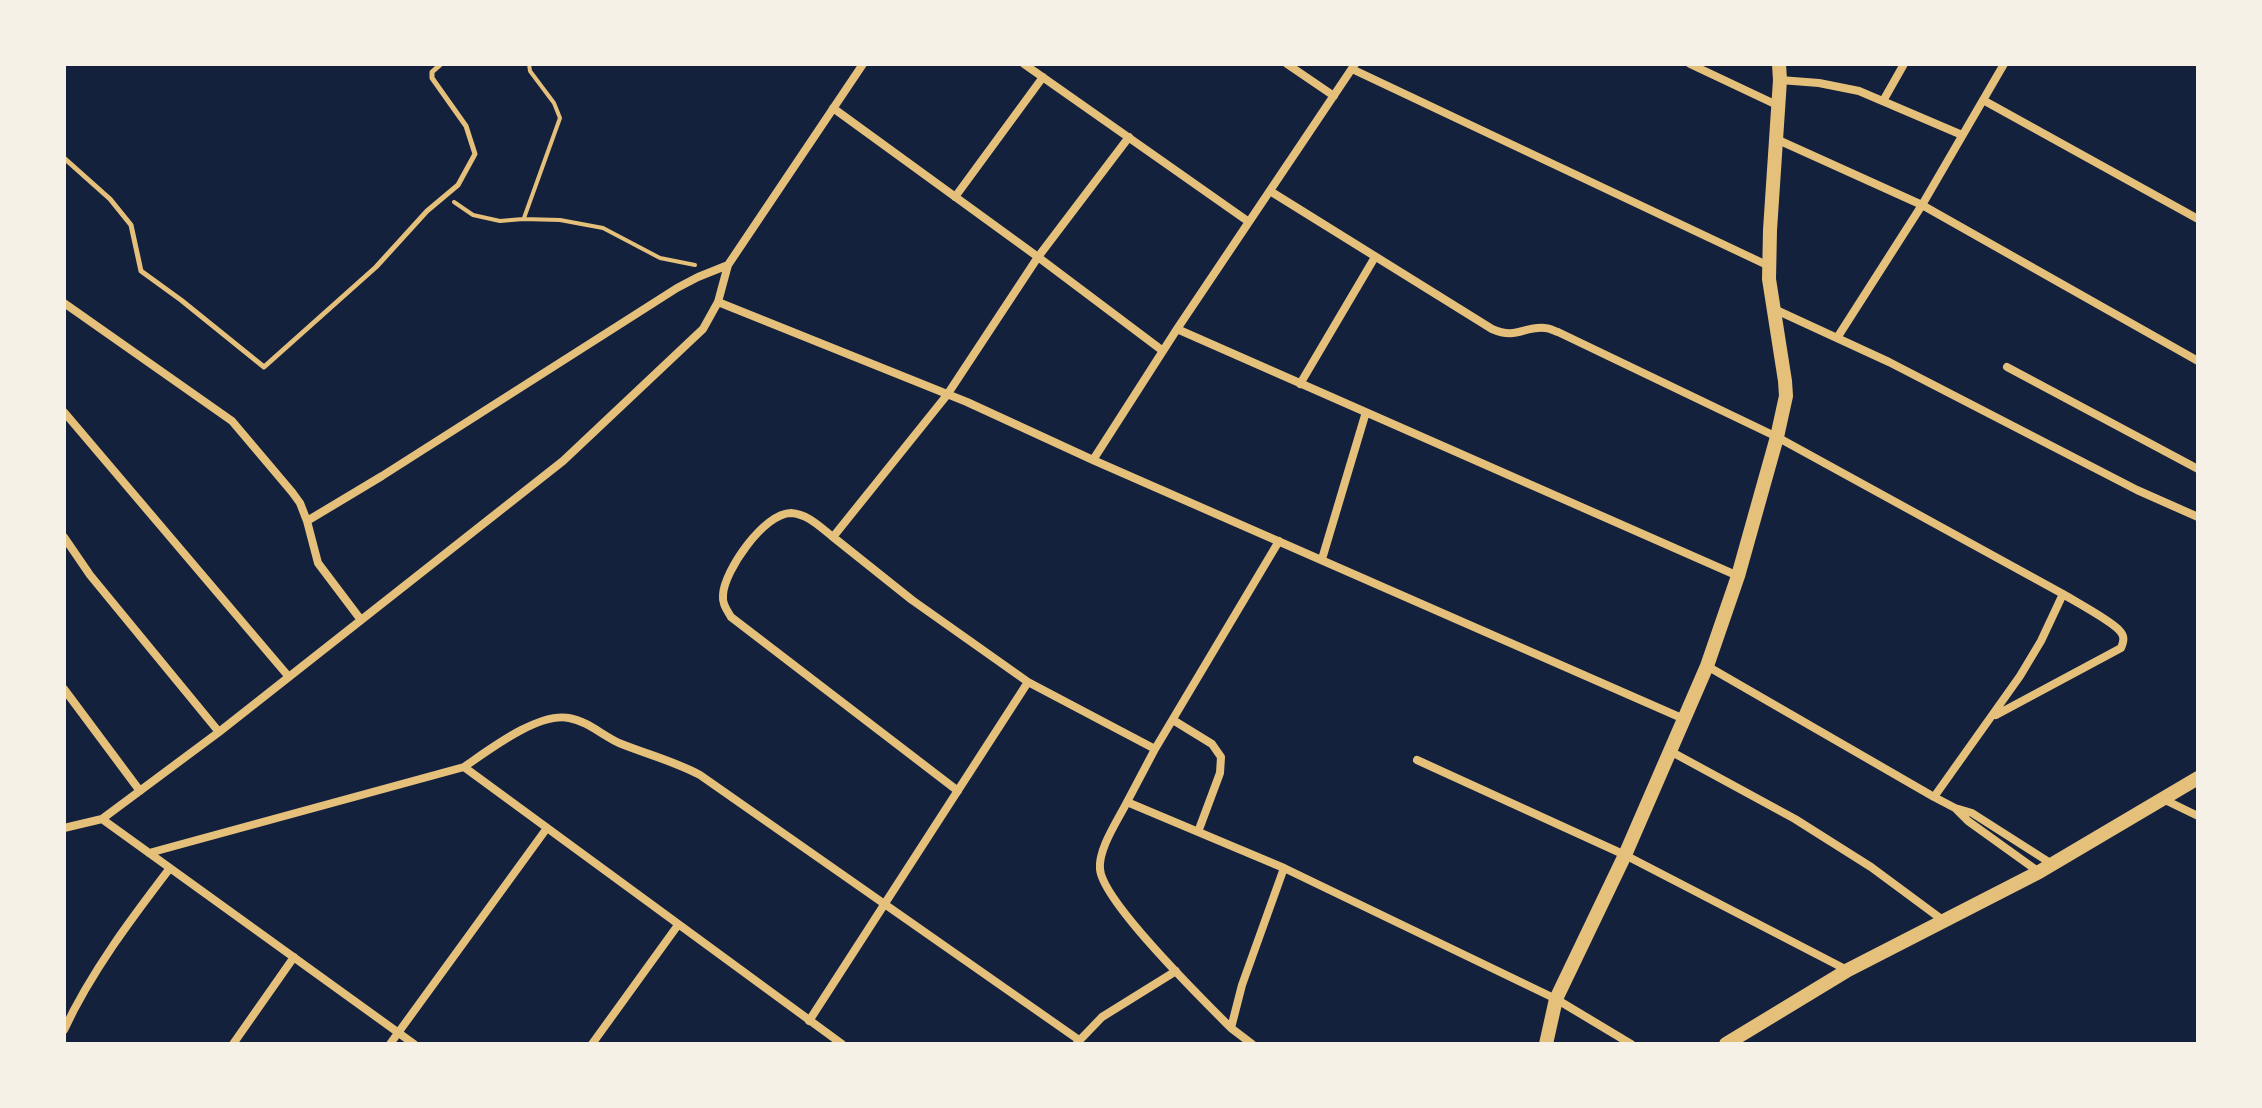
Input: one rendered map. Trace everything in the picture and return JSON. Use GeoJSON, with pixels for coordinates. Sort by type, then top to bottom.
{"type":"FeatureCollection","features":[{"type":"Feature","properties":{"kind":"street"},"geometry":{"type":"LineString","coordinates":[[64,828],[102,819],[219,732],[563,461],[703,329],[718,302],[728,265],[863,64]]}},
{"type":"Feature","properties":{"kind":"street"},"geometry":{"type":"LineString","coordinates":[[1024,64],[1249,222]]}},
{"type":"Feature","properties":{"kind":"street"},"geometry":{"type":"LineString","coordinates":[[1287,64],[1334,96]]}},
{"type":"Feature","properties":{"kind":"street"},"geometry":{"type":"LineString","coordinates":[[1690,64],[1779,106]]}},
{"type":"Feature","properties":{"kind":"street"},"geometry":{"type":"LineString","coordinates":[[1546,1044],[1556,999],[1625,855],[1707,666],[1738,576],[1777,437],[1786,396],[1769,266],[1779,64]]}},
{"type":"Feature","properties":{"kind":"street"},"geometry":{"type":"LineString","coordinates":[[1883,101],[1904,64]]}},
{"type":"Feature","properties":{"kind":"street"},"geometry":{"type":"LineString","coordinates":[[1837,338],[1922,205],[2004,64]]}},
{"type":"Feature","properties":{"kind":"street"},"geometry":{"type":"LineString","coordinates":[[1093,460],[1354,66],[1769,266]]}},
{"type":"Feature","properties":{"kind":"street"},"geometry":{"type":"LineString","coordinates":[[955,197],[1043,77]]}},
{"type":"Feature","properties":{"kind":"street"},"geometry":{"type":"LineString","coordinates":[[1780,80],[1819,83],[1859,91],[1962,135]]}},
{"type":"Feature","properties":{"kind":"street"},"geometry":{"type":"LineString","coordinates":[[1983,100],[2198,219]]}},
{"type":"Feature","properties":{"kind":"street"},"geometry":{"type":"LineString","coordinates":[[833,108],[1163,351]]}},
{"type":"Feature","properties":{"kind":"street"},"geometry":{"type":"LineString","coordinates":[[833,537],[947,395],[1038,257],[1129,137]]}},
{"type":"Feature","properties":{"kind":"street"},"geometry":{"type":"LineString","coordinates":[[1776,139],[1922,205],[2198,361]]}},
{"type":"Feature","properties":{"kind":"street"},"geometry":{"type":"LineString","coordinates":[[1270,191],[1492,329],[1515,335],[1545,328],[1558,332],[1777,437],[2063,594],[2119,629],[2124,639],[2121,648],[1991,717]]}},
{"type":"Feature","properties":{"kind":"street"},"geometry":{"type":"LineString","coordinates":[[1300,384],[1375,257]]}},
{"type":"Feature","properties":{"kind":"street"},"geometry":{"type":"LineString","coordinates":[[307,521],[677,288],[728,265]]}},
{"type":"Feature","properties":{"kind":"street"},"geometry":{"type":"LineString","coordinates":[[718,302],[947,395],[1684,719]]}},
{"type":"Feature","properties":{"kind":"street"},"geometry":{"type":"LineString","coordinates":[[64,303],[232,421],[300,503],[318,563],[361,620]]}},
{"type":"Feature","properties":{"kind":"street"},"geometry":{"type":"LineString","coordinates":[[1774,309],[1889,362],[2137,490],[2198,517]]}},
{"type":"Feature","properties":{"kind":"street"},"geometry":{"type":"LineString","coordinates":[[1177,329],[1738,576]]}},
{"type":"Feature","properties":{"kind":"street"},"geometry":{"type":"LineString","coordinates":[[2007,367],[2198,469]]}},
{"type":"Feature","properties":{"kind":"street"},"geometry":{"type":"LineString","coordinates":[[64,412],[289,677]]}},
{"type":"Feature","properties":{"kind":"street"},"geometry":{"type":"LineString","coordinates":[[1322,559],[1366,412]]}},
{"type":"Feature","properties":{"kind":"street"},"geometry":{"type":"LineString","coordinates":[[958,791],[731,617],[723,604],[722,592],[731,570],[754,537],[776,516],[789,513],[806,516],[912,600],[1028,682],[1155,749]]}},
{"type":"Feature","properties":{"kind":"street"},"geometry":{"type":"LineString","coordinates":[[64,537],[90,575],[219,732]]}},
{"type":"Feature","properties":{"kind":"street"},"geometry":{"type":"LineString","coordinates":[[1252,1044],[1231,1028],[1176,971],[1115,902],[1103,882],[1100,868],[1101,854],[1155,749],[1279,541]]}},
{"type":"Feature","properties":{"kind":"street"},"geometry":{"type":"LineString","coordinates":[[1934,797],[2041,641],[2063,594]]}},
{"type":"Feature","properties":{"kind":"street"},"geometry":{"type":"LineString","coordinates":[[1707,666],[1934,797],[1983,819],[2045,868]]}},
{"type":"Feature","properties":{"kind":"street"},"geometry":{"type":"LineString","coordinates":[[809,1021],[1028,682]]}},
{"type":"Feature","properties":{"kind":"street"},"geometry":{"type":"LineString","coordinates":[[64,689],[140,791]]}},
{"type":"Feature","properties":{"kind":"street"},"geometry":{"type":"LineString","coordinates":[[149,853],[464,767],[508,738],[545,720],[569,718],[617,742],[684,766],[700,775],[1078,1042],[1102,1017],[1176,971]]}},
{"type":"Feature","properties":{"kind":"street"},"geometry":{"type":"LineString","coordinates":[[1173,720],[1212,744],[1221,757],[1220,773],[1198,832]]}},
{"type":"Feature","properties":{"kind":"street"},"geometry":{"type":"LineString","coordinates":[[1670,751],[1795,819],[1871,867],[1944,921]]}},
{"type":"Feature","properties":{"kind":"street"},"geometry":{"type":"LineString","coordinates":[[1417,760],[1625,855],[1848,970]]}},
{"type":"Feature","properties":{"kind":"street"},"geometry":{"type":"LineString","coordinates":[[464,767],[842,1044]]}},
{"type":"Feature","properties":{"kind":"street"},"geometry":{"type":"LineString","coordinates":[[1726,1044],[1848,970],[2045,868],[2198,778]]}},
{"type":"Feature","properties":{"kind":"street"},"geometry":{"type":"LineString","coordinates":[[2162,799],[2198,816]]}},
{"type":"Feature","properties":{"kind":"street"},"geometry":{"type":"LineString","coordinates":[[1127,802],[1284,868],[1556,999],[1631,1044]]}},
{"type":"Feature","properties":{"kind":"street"},"geometry":{"type":"LineString","coordinates":[[1955,808],[1968,821],[2045,868]]}},
{"type":"Feature","properties":{"kind":"street"},"geometry":{"type":"LineString","coordinates":[[102,819],[414,1044]]}},
{"type":"Feature","properties":{"kind":"street"},"geometry":{"type":"LineString","coordinates":[[390,1044],[547,828]]}},
{"type":"Feature","properties":{"kind":"street"},"geometry":{"type":"LineString","coordinates":[[64,1030],[127,926],[170,868]]}},
{"type":"Feature","properties":{"kind":"street"},"geometry":{"type":"LineString","coordinates":[[1231,1028],[1242,985],[1284,868]]}},
{"type":"Feature","properties":{"kind":"street"},"geometry":{"type":"LineString","coordinates":[[592,1044],[678,925]]}},
{"type":"Feature","properties":{"kind":"street"},"geometry":{"type":"LineString","coordinates":[[233,1044],[294,957]]}},
{"type":"Feature","properties":{"kind":"lane"},"geometry":{"type":"LineString","coordinates":[[64,158],[110,199],[131,225],[141,271],[264,367],[376,267],[427,211],[458,185],[475,154],[466,126],[432,78],[432,72],[441,64]]}},
{"type":"Feature","properties":{"kind":"path"},"geometry":{"type":"LineString","coordinates":[[523,219],[560,118],[554,103],[530,71],[529,64]]}},
{"type":"Feature","properties":{"kind":"path"},"geometry":{"type":"LineString","coordinates":[[445,196],[473,215],[500,221],[560,220],[603,228],[660,258],[698,266]]}}]}
